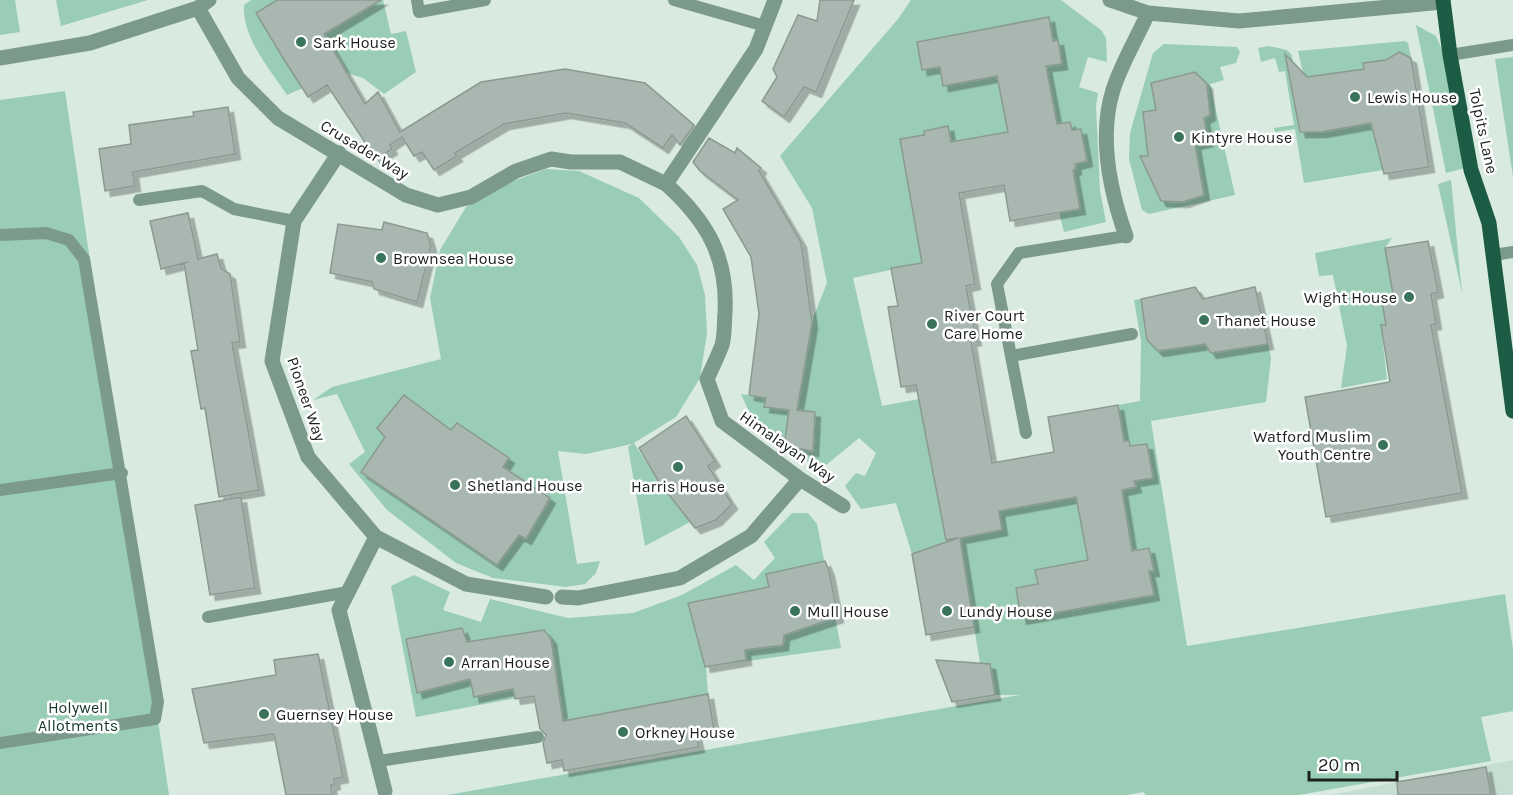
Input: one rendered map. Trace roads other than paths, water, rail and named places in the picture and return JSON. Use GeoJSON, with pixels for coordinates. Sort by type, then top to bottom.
{"type":"FeatureCollection","features":[{"type":"Feature","properties":{"kind":"main road","name":"Tolpits Lane"},"geometry":{"type":"LineString","coordinates":[[1443,1],[1450,55],[1471,170],[1489,223],[1513,411]]}},
{"type":"Feature","properties":{"kind":"street"},"geometry":{"type":"LineString","coordinates":[[666,184],[756,49],[775,0]]}},
{"type":"Feature","properties":{"kind":"street"},"geometry":{"type":"LineString","coordinates":[[1110,0],[1148,13],[1239,21],[1443,1]]}},
{"type":"Feature","properties":{"kind":"street"},"geometry":{"type":"LineString","coordinates":[[0,58],[90,43],[203,4]]}},
{"type":"Feature","properties":{"kind":"street","name":"Crusader Way"},"geometry":{"type":"LineString","coordinates":[[203,4],[238,78],[278,118],[406,195],[438,205],[471,197],[516,171],[551,159],[571,162],[620,162],[666,184]]}},
{"type":"Feature","properties":{"kind":"street"},"geometry":{"type":"LineString","coordinates":[[1126,236],[1108,171],[1107,133],[1113,90],[1148,13]]}},
{"type":"Feature","properties":{"kind":"street","name":"Pioneer Way"},"geometry":{"type":"LineString","coordinates":[[339,153],[294,221],[272,361],[308,457],[376,537],[466,584],[546,597]]}},
{"type":"Feature","properties":{"kind":"street","name":"Himalayan Way"},"geometry":{"type":"LineString","coordinates":[[666,184],[687,203],[704,225],[719,255],[726,286],[723,343],[707,379],[722,421],[800,480],[843,506]]}},
{"type":"Feature","properties":{"kind":"street"},"geometry":{"type":"LineString","coordinates":[[562,597],[578,598],[680,578],[751,536],[800,480]]}},
{"type":"Feature","properties":{"kind":"street"},"geometry":{"type":"LineString","coordinates":[[376,537],[339,610],[385,790]]}},
{"type":"Feature","properties":{"kind":"lane"},"geometry":{"type":"LineString","coordinates":[[417,0],[419,12],[485,0]]}},
{"type":"Feature","properties":{"kind":"lane"},"geometry":{"type":"LineString","coordinates":[[674,0],[765,26]]}},
{"type":"Feature","properties":{"kind":"lane"},"geometry":{"type":"LineString","coordinates":[[1450,55],[1513,45]]}},
{"type":"Feature","properties":{"kind":"lane"},"geometry":{"type":"LineString","coordinates":[[139,200],[202,191],[234,209],[294,221]]}},
{"type":"Feature","properties":{"kind":"lane"},"geometry":{"type":"LineString","coordinates":[[0,235],[46,233],[69,240],[84,259],[122,473],[158,702],[155,719],[0,743]]}},
{"type":"Feature","properties":{"kind":"lane"},"geometry":{"type":"LineString","coordinates":[[1026,433],[997,284],[1019,253],[1126,236]]}},
{"type":"Feature","properties":{"kind":"lane"},"geometry":{"type":"LineString","coordinates":[[1494,255],[1513,252]]}},
{"type":"Feature","properties":{"kind":"lane"},"geometry":{"type":"LineString","coordinates":[[1011,356],[1132,334]]}},
{"type":"Feature","properties":{"kind":"lane"},"geometry":{"type":"LineString","coordinates":[[0,490],[122,473]]}},
{"type":"Feature","properties":{"kind":"lane"},"geometry":{"type":"LineString","coordinates":[[208,617],[348,592]]}},
{"type":"Feature","properties":{"kind":"lane"},"geometry":{"type":"LineString","coordinates":[[379,760],[538,737]]}},
{"type":"Feature","properties":{"kind":"place","name":"Sark House"},"geometry":{"type":"Point","coordinates":[301,42]}},
{"type":"Feature","properties":{"kind":"place","name":"Lewis House"},"geometry":{"type":"Point","coordinates":[1355,97]}},
{"type":"Feature","properties":{"kind":"place","name":"Kintyre House"},"geometry":{"type":"Point","coordinates":[1179,137]}},
{"type":"Feature","properties":{"kind":"place","name":"Brownsea House"},"geometry":{"type":"Point","coordinates":[381,258]}},
{"type":"Feature","properties":{"kind":"place","name":"Wight House"},"geometry":{"type":"Point","coordinates":[1409,297]}},
{"type":"Feature","properties":{"kind":"place","name":"Thanet House"},"geometry":{"type":"Point","coordinates":[1204,320]}},
{"type":"Feature","properties":{"kind":"place","name":"River Court Care Home"},"geometry":{"type":"Point","coordinates":[932,324]}},
{"type":"Feature","properties":{"kind":"place","name":"Watford Muslim Youth Centre"},"geometry":{"type":"Point","coordinates":[1383,445]}},
{"type":"Feature","properties":{"kind":"place","name":"Harris House"},"geometry":{"type":"Point","coordinates":[678,467]}},
{"type":"Feature","properties":{"kind":"place","name":"Shetland House"},"geometry":{"type":"Point","coordinates":[455,485]}},
{"type":"Feature","properties":{"kind":"place","name":"Mull House"},"geometry":{"type":"Point","coordinates":[795,611]}},
{"type":"Feature","properties":{"kind":"place","name":"Lundy House"},"geometry":{"type":"Point","coordinates":[947,611]}},
{"type":"Feature","properties":{"kind":"place","name":"Arran House"},"geometry":{"type":"Point","coordinates":[449,662]}},
{"type":"Feature","properties":{"kind":"place","name":"Guernsey House"},"geometry":{"type":"Point","coordinates":[264,714]}},
{"type":"Feature","properties":{"kind":"place","name":"Orkney House"},"geometry":{"type":"Point","coordinates":[623,732]}},
{"type":"Feature","properties":{"kind":"park label","name":"Holywell Allotments"},"geometry":{"type":"Point","coordinates":[78,716]}}]}
